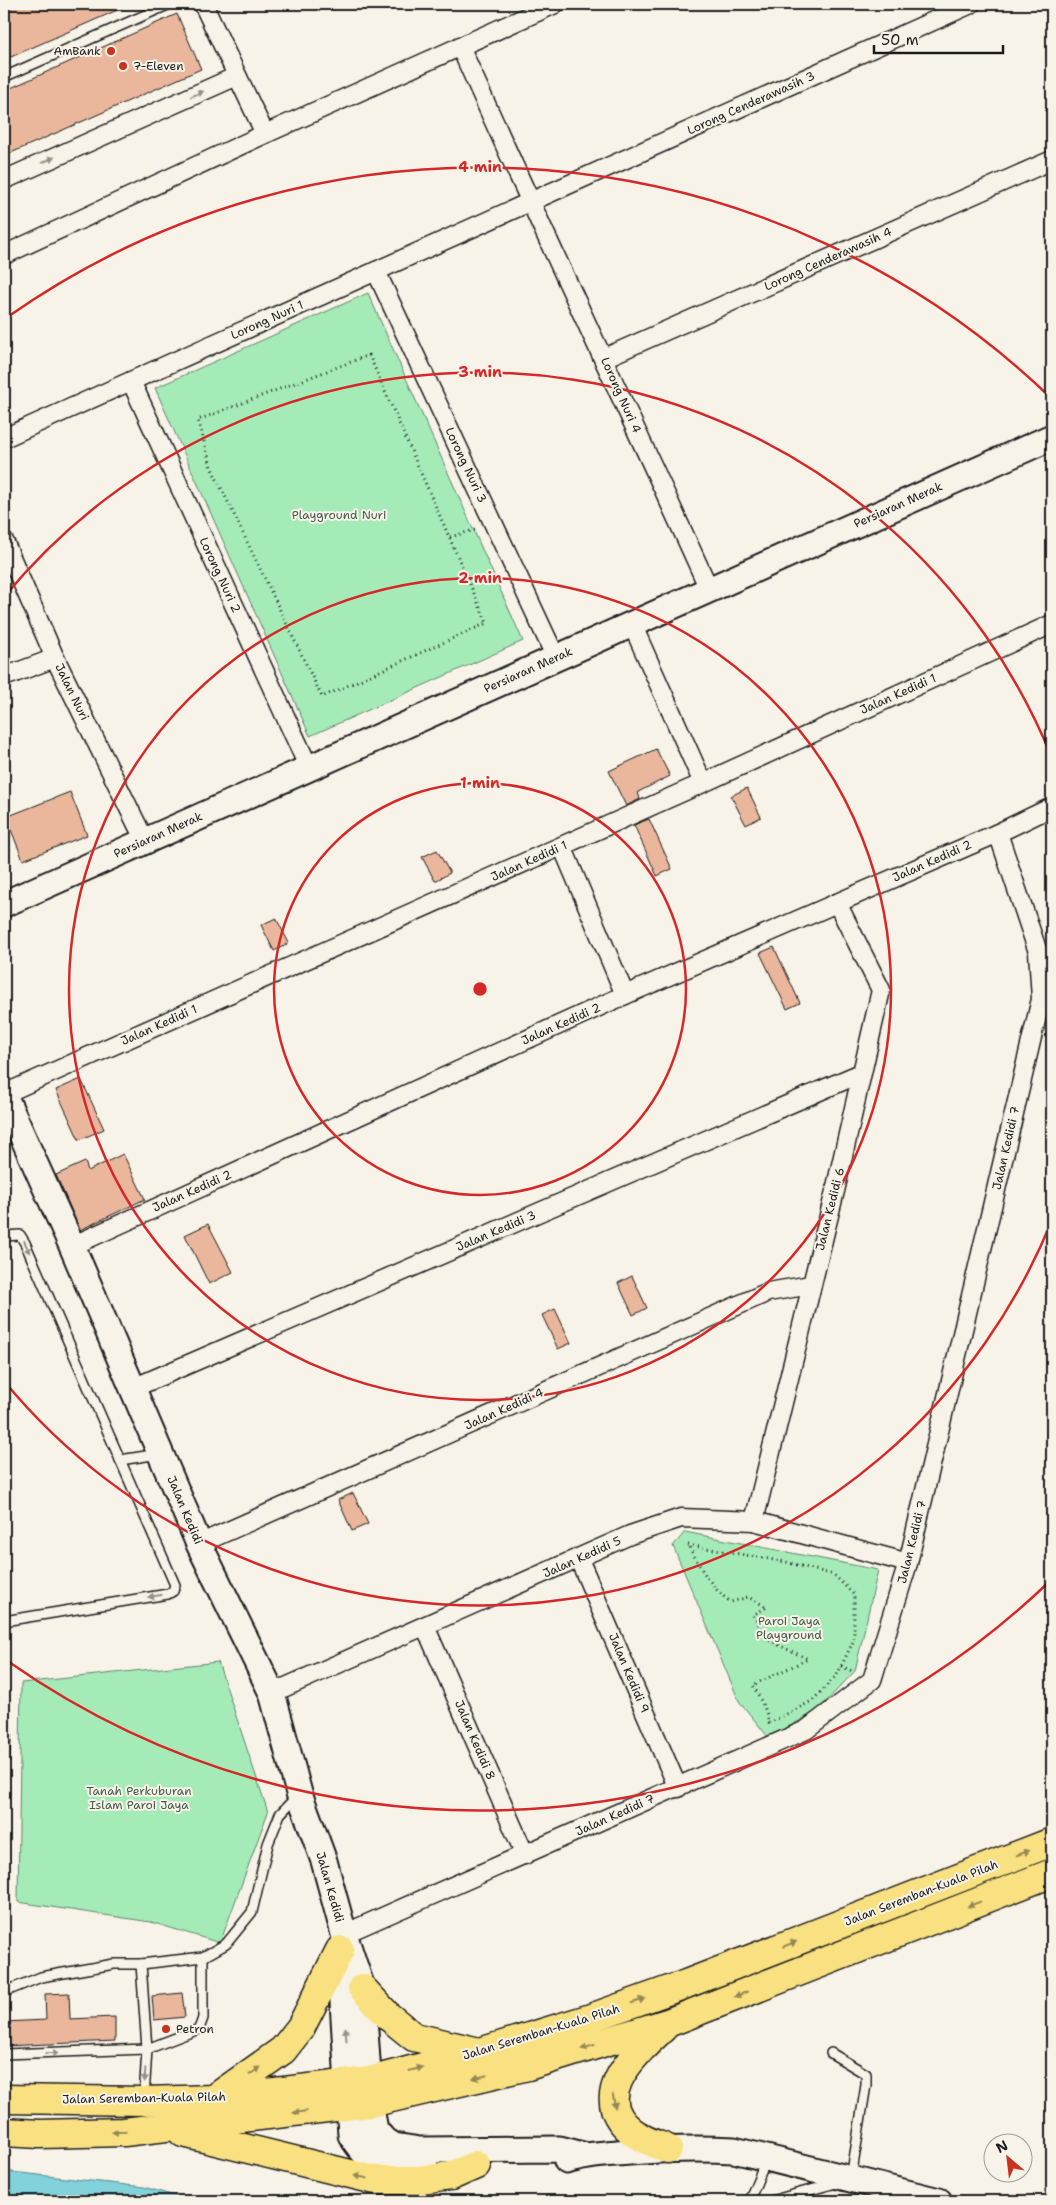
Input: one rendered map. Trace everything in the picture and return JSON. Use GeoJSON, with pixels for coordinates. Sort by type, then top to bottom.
{"type":"FeatureCollection","features":[{"type":"Feature","properties":{"kind":"highway","name":"Jalan Seremban-Kuala Pilah"},"geometry":{"type":"LineString","coordinates":[[4,2099],[144,2101],[359,2093],[480,2052],[588,2019],[686,1984],[1052,1842]]}},
{"type":"Feature","properties":{"kind":"highway","name":"Jalan Seremban-Kuala Pilah"},"geometry":{"type":"LineString","coordinates":[[4,2132],[40,2134],[124,2132],[167,2128],[359,2093],[528,2066],[670,2022],[1052,1873]]}},
{"type":"Feature","properties":{"kind":"highway"},"geometry":{"type":"LineString","coordinates":[[215,2099],[283,2050],[300,2027],[342,1942]]}},
{"type":"Feature","properties":{"kind":"highway"},"geometry":{"type":"LineString","coordinates":[[362,1988],[388,2016],[414,2037],[480,2052]]}},
{"type":"Feature","properties":{"kind":"highway"},"geometry":{"type":"LineString","coordinates":[[668,2149],[641,2138],[619,2118],[614,2105],[613,2091],[620,2076],[636,2052],[670,2022]]}},
{"type":"Feature","properties":{"kind":"highway"},"geometry":{"type":"LineString","coordinates":[[167,2128],[375,2180],[420,2180],[451,2176],[476,2165]]}},
{"type":"Feature","properties":{"kind":"street"},"geometry":{"type":"LineString","coordinates":[[204,4],[265,134]]}},
{"type":"Feature","properties":{"kind":"street"},"geometry":{"type":"LineString","coordinates":[[4,255],[265,134],[555,4]]}},
{"type":"Feature","properties":{"kind":"street","name":"Lorong Cenderawasih 3"},"geometry":{"type":"LineString","coordinates":[[530,203],[971,4]]}},
{"type":"Feature","properties":{"kind":"street","name":"Lorong Nuri 4"},"geometry":{"type":"LineString","coordinates":[[460,46],[530,203],[604,358],[709,589]]}},
{"type":"Feature","properties":{"kind":"street"},"geometry":{"type":"LineString","coordinates":[[4,180],[238,76]]}},
{"type":"Feature","properties":{"kind":"street","name":"Lorong Cenderawasih 4"},"geometry":{"type":"LineString","coordinates":[[604,358],[1052,160]]}},
{"type":"Feature","properties":{"kind":"street","name":"Lorong Nuri 1"},"geometry":{"type":"LineString","coordinates":[[4,438],[530,203]]}},
{"type":"Feature","properties":{"kind":"street","name":"Lorong Nuri 3"},"geometry":{"type":"LineString","coordinates":[[376,271],[556,658]]}},
{"type":"Feature","properties":{"kind":"street","name":"Lorong Nuri 2"},"geometry":{"type":"LineString","coordinates":[[131,381],[309,768]]}},
{"type":"Feature","properties":{"kind":"street","name":"Persiaran Merak"},"geometry":{"type":"LineString","coordinates":[[4,904],[1052,436]]}},
{"type":"Feature","properties":{"kind":"street","name":"Jalan Nuri"},"geometry":{"type":"LineString","coordinates":[[4,542],[55,658],[144,841]]}},
{"type":"Feature","properties":{"kind":"street"},"geometry":{"type":"LineString","coordinates":[[632,624],[703,783]]}},
{"type":"Feature","properties":{"kind":"street","name":"Jalan Kedidi 1"},"geometry":{"type":"LineString","coordinates":[[4,1095],[703,783],[1052,624]]}},
{"type":"Feature","properties":{"kind":"street"},"geometry":{"type":"LineString","coordinates":[[4,677],[55,658]]}},
{"type":"Feature","properties":{"kind":"street","name":"Jalan Kedidi 2"},"geometry":{"type":"LineString","coordinates":[[72,1246],[625,994],[1052,807]]}},
{"type":"Feature","properties":{"kind":"street","name":"Jalan Kedidi 7"},"geometry":{"type":"LineString","coordinates":[[342,1942],[525,1855],[806,1730],[872,1680],[908,1563],[1041,999],[1038,952],[998,832]]}},
{"type":"Feature","properties":{"kind":"street"},"geometry":{"type":"LineString","coordinates":[[562,846],[625,994]]}},
{"type":"Feature","properties":{"kind":"street","name":"Jalan Kedidi 6"},"geometry":{"type":"LineString","coordinates":[[754,1521],[835,1191],[881,990],[836,903]]}},
{"type":"Feature","properties":{"kind":"street","name":"Jalan Kedidi 3"},"geometry":{"type":"LineString","coordinates":[[132,1389],[861,1072]]}},
{"type":"Feature","properties":{"kind":"street","name":"Jalan Kedidi"},"geometry":{"type":"LineString","coordinates":[[4,1095],[72,1246],[199,1544],[272,1693],[299,1793],[324,1861],[342,1942]]}},
{"type":"Feature","properties":{"kind":"street","name":"Jalan Kedidi 4"},"geometry":{"type":"LineString","coordinates":[[199,1544],[768,1292],[811,1285]]}},
{"type":"Feature","properties":{"kind":"street","name":"Jalan Kedidi 5"},"geometry":{"type":"LineString","coordinates":[[272,1693],[630,1535],[681,1518],[754,1521],[908,1563]]}},
{"type":"Feature","properties":{"kind":"street","name":"Jalan Kedidi 9"},"geometry":{"type":"LineString","coordinates":[[579,1559],[678,1788]]}},
{"type":"Feature","properties":{"kind":"street","name":"Jalan Kedidi 8"},"geometry":{"type":"LineString","coordinates":[[425,1626],[525,1855]]}},
{"type":"Feature","properties":{"kind":"street"},"geometry":{"type":"LineString","coordinates":[[342,1942],[362,1988],[359,2093],[351,2135],[361,2151],[378,2163],[394,2167],[560,2163],[583,2155],[668,2149],[702,2148],[734,2150],[939,2201]]}},
{"type":"Feature","properties":{"kind":"street"},"geometry":{"type":"LineString","coordinates":[[342,1942],[359,2093],[375,2130],[383,2139],[394,2146],[420,2150],[560,2149],[583,2155]]}},
{"type":"Feature","properties":{"kind":"lane"},"geometry":{"type":"LineString","coordinates":[[4,77],[170,4]]}},
{"type":"Feature","properties":{"kind":"lane"},"geometry":{"type":"LineString","coordinates":[[4,1236],[20,1235],[175,1585],[168,1594],[4,1621]]}},
{"type":"Feature","properties":{"kind":"lane"},"geometry":{"type":"LineString","coordinates":[[120,1460],[161,1453]]}},
{"type":"Feature","properties":{"kind":"lane"},"geometry":{"type":"LineString","coordinates":[[4,1708],[6,1732],[4,1759]]}},
{"type":"Feature","properties":{"kind":"lane"},"geometry":{"type":"LineString","coordinates":[[4,1992],[41,1977],[114,1964],[141,1964],[203,1957],[226,1944],[252,1912],[268,1844],[280,1814],[299,1793]]}},
{"type":"Feature","properties":{"kind":"lane"},"geometry":{"type":"LineString","coordinates":[[4,2054],[147,2049],[199,2029],[203,2018],[203,1957]]}},
{"type":"Feature","properties":{"kind":"lane"},"geometry":{"type":"LineString","coordinates":[[141,1964],[147,2049],[144,2101]]}},
{"type":"Feature","properties":{"kind":"lane"},"geometry":{"type":"LineString","coordinates":[[771,2201],[850,2179],[866,2085],[866,2074],[831,2053]]}},
{"type":"Feature","properties":{"kind":"lane"},"geometry":{"type":"LineString","coordinates":[[752,2201],[751,2196],[767,2157]]}},
{"type":"Feature","properties":{"kind":"path"},"geometry":{"type":"LineString","coordinates":[[369,355],[450,537],[487,623],[322,697],[211,467],[198,420],[369,355]]}},
{"type":"Feature","properties":{"kind":"path"},"geometry":{"type":"LineString","coordinates":[[450,537],[493,524]]}},
{"type":"Feature","properties":{"kind":"path"},"geometry":{"type":"LineString","coordinates":[[688,1545],[777,1560],[834,1575],[854,1595],[854,1640],[837,1674],[812,1702],[769,1723],[753,1685],[808,1659],[768,1640],[753,1615],[768,1607],[748,1597],[732,1602],[723,1596],[706,1577],[688,1545]]}},
{"type":"Feature","properties":{"kind":"green space","name":"Playground Nuri"},"geometry":{"type":"Polygon","coordinates":[[[368,293],[523,641],[310,736],[155,388],[368,293]]]}},
{"type":"Feature","properties":{"kind":"green space","name":"Paroi Jaya Playground"},"geometry":{"type":"Polygon","coordinates":[[[685,1532],[878,1570],[855,1671],[818,1710],[769,1738],[739,1701],[673,1546],[685,1532]]]}},
{"type":"Feature","properties":{"kind":"green space","name":"Tanah Perkuburan Islam Paroi Jaya"},"geometry":{"type":"Polygon","coordinates":[[[218,1662],[268,1812],[220,1943],[151,1922],[18,1902],[21,1683],[218,1662]]]}},
{"type":"Feature","properties":{"kind":"water"},"geometry":{"type":"Polygon","coordinates":[[[4,2171],[144,2187],[192,2201],[4,2201],[4,2171]]]}},
{"type":"Feature","properties":{"kind":"building"},"geometry":{"type":"Polygon","coordinates":[[[4,4],[131,4],[4,60],[4,4]]]}},
{"type":"Feature","properties":{"kind":"building"},"geometry":{"type":"Polygon","coordinates":[[[177,14],[201,69],[4,156],[4,91],[177,14]]]}},
{"type":"Feature","properties":{"kind":"building"},"geometry":{"type":"Polygon","coordinates":[[[656,749],[670,776],[638,792],[640,799],[626,806],[609,771],[656,749]]]}},
{"type":"Feature","properties":{"kind":"building"},"geometry":{"type":"Polygon","coordinates":[[[747,788],[761,817],[746,825],[731,796],[747,788]]]}},
{"type":"Feature","properties":{"kind":"building"},"geometry":{"type":"Polygon","coordinates":[[[70,792],[87,835],[23,860],[6,817],[70,792]]]}},
{"type":"Feature","properties":{"kind":"building"},"geometry":{"type":"Polygon","coordinates":[[[649,819],[672,869],[657,876],[634,825],[649,819]]]}},
{"type":"Feature","properties":{"kind":"building"},"geometry":{"type":"Polygon","coordinates":[[[437,850],[450,873],[435,881],[422,857],[437,850]]]}},
{"type":"Feature","properties":{"kind":"building"},"geometry":{"type":"Polygon","coordinates":[[[276,918],[289,943],[274,951],[261,925],[276,918]]]}},
{"type":"Feature","properties":{"kind":"building"},"geometry":{"type":"Polygon","coordinates":[[[774,947],[800,1003],[787,1009],[760,953],[774,947]]]}},
{"type":"Feature","properties":{"kind":"building"},"geometry":{"type":"Polygon","coordinates":[[[81,1079],[104,1129],[79,1140],[56,1090],[81,1079]]]}},
{"type":"Feature","properties":{"kind":"building"},"geometry":{"type":"Polygon","coordinates":[[[123,1154],[145,1199],[80,1230],[56,1175],[85,1162],[88,1171],[123,1154]]]}},
{"type":"Feature","properties":{"kind":"building"},"geometry":{"type":"Polygon","coordinates":[[[208,1224],[233,1272],[209,1284],[185,1235],[208,1224]]]}},
{"type":"Feature","properties":{"kind":"building"},"geometry":{"type":"Polygon","coordinates":[[[632,1276],[647,1308],[633,1315],[618,1283],[632,1276]]]}},
{"type":"Feature","properties":{"kind":"building"},"geometry":{"type":"Polygon","coordinates":[[[555,1309],[571,1343],[558,1349],[542,1315],[555,1309]]]}},
{"type":"Feature","properties":{"kind":"building"},"geometry":{"type":"Polygon","coordinates":[[[353,1493],[368,1524],[352,1531],[338,1500],[353,1493]]]}},
{"type":"Feature","properties":{"kind":"building"},"geometry":{"type":"Polygon","coordinates":[[[69,1993],[70,2019],[115,2017],[115,2041],[4,2046],[4,2022],[46,2020],[45,1994],[69,1993]]]}},
{"type":"Feature","properties":{"kind":"building"},"geometry":{"type":"Polygon","coordinates":[[[182,1993],[185,2017],[154,2020],[152,1996],[182,1993]]]}},
{"type":"Feature","properties":{"kind":"place","name":"AmBank"},"geometry":{"type":"Point","coordinates":[111,51]}},
{"type":"Feature","properties":{"kind":"place","name":"7-Eleven"},"geometry":{"type":"Point","coordinates":[123,66]}},
{"type":"Feature","properties":{"kind":"place","name":"Petron"},"geometry":{"type":"Point","coordinates":[166,2029]}}]}
